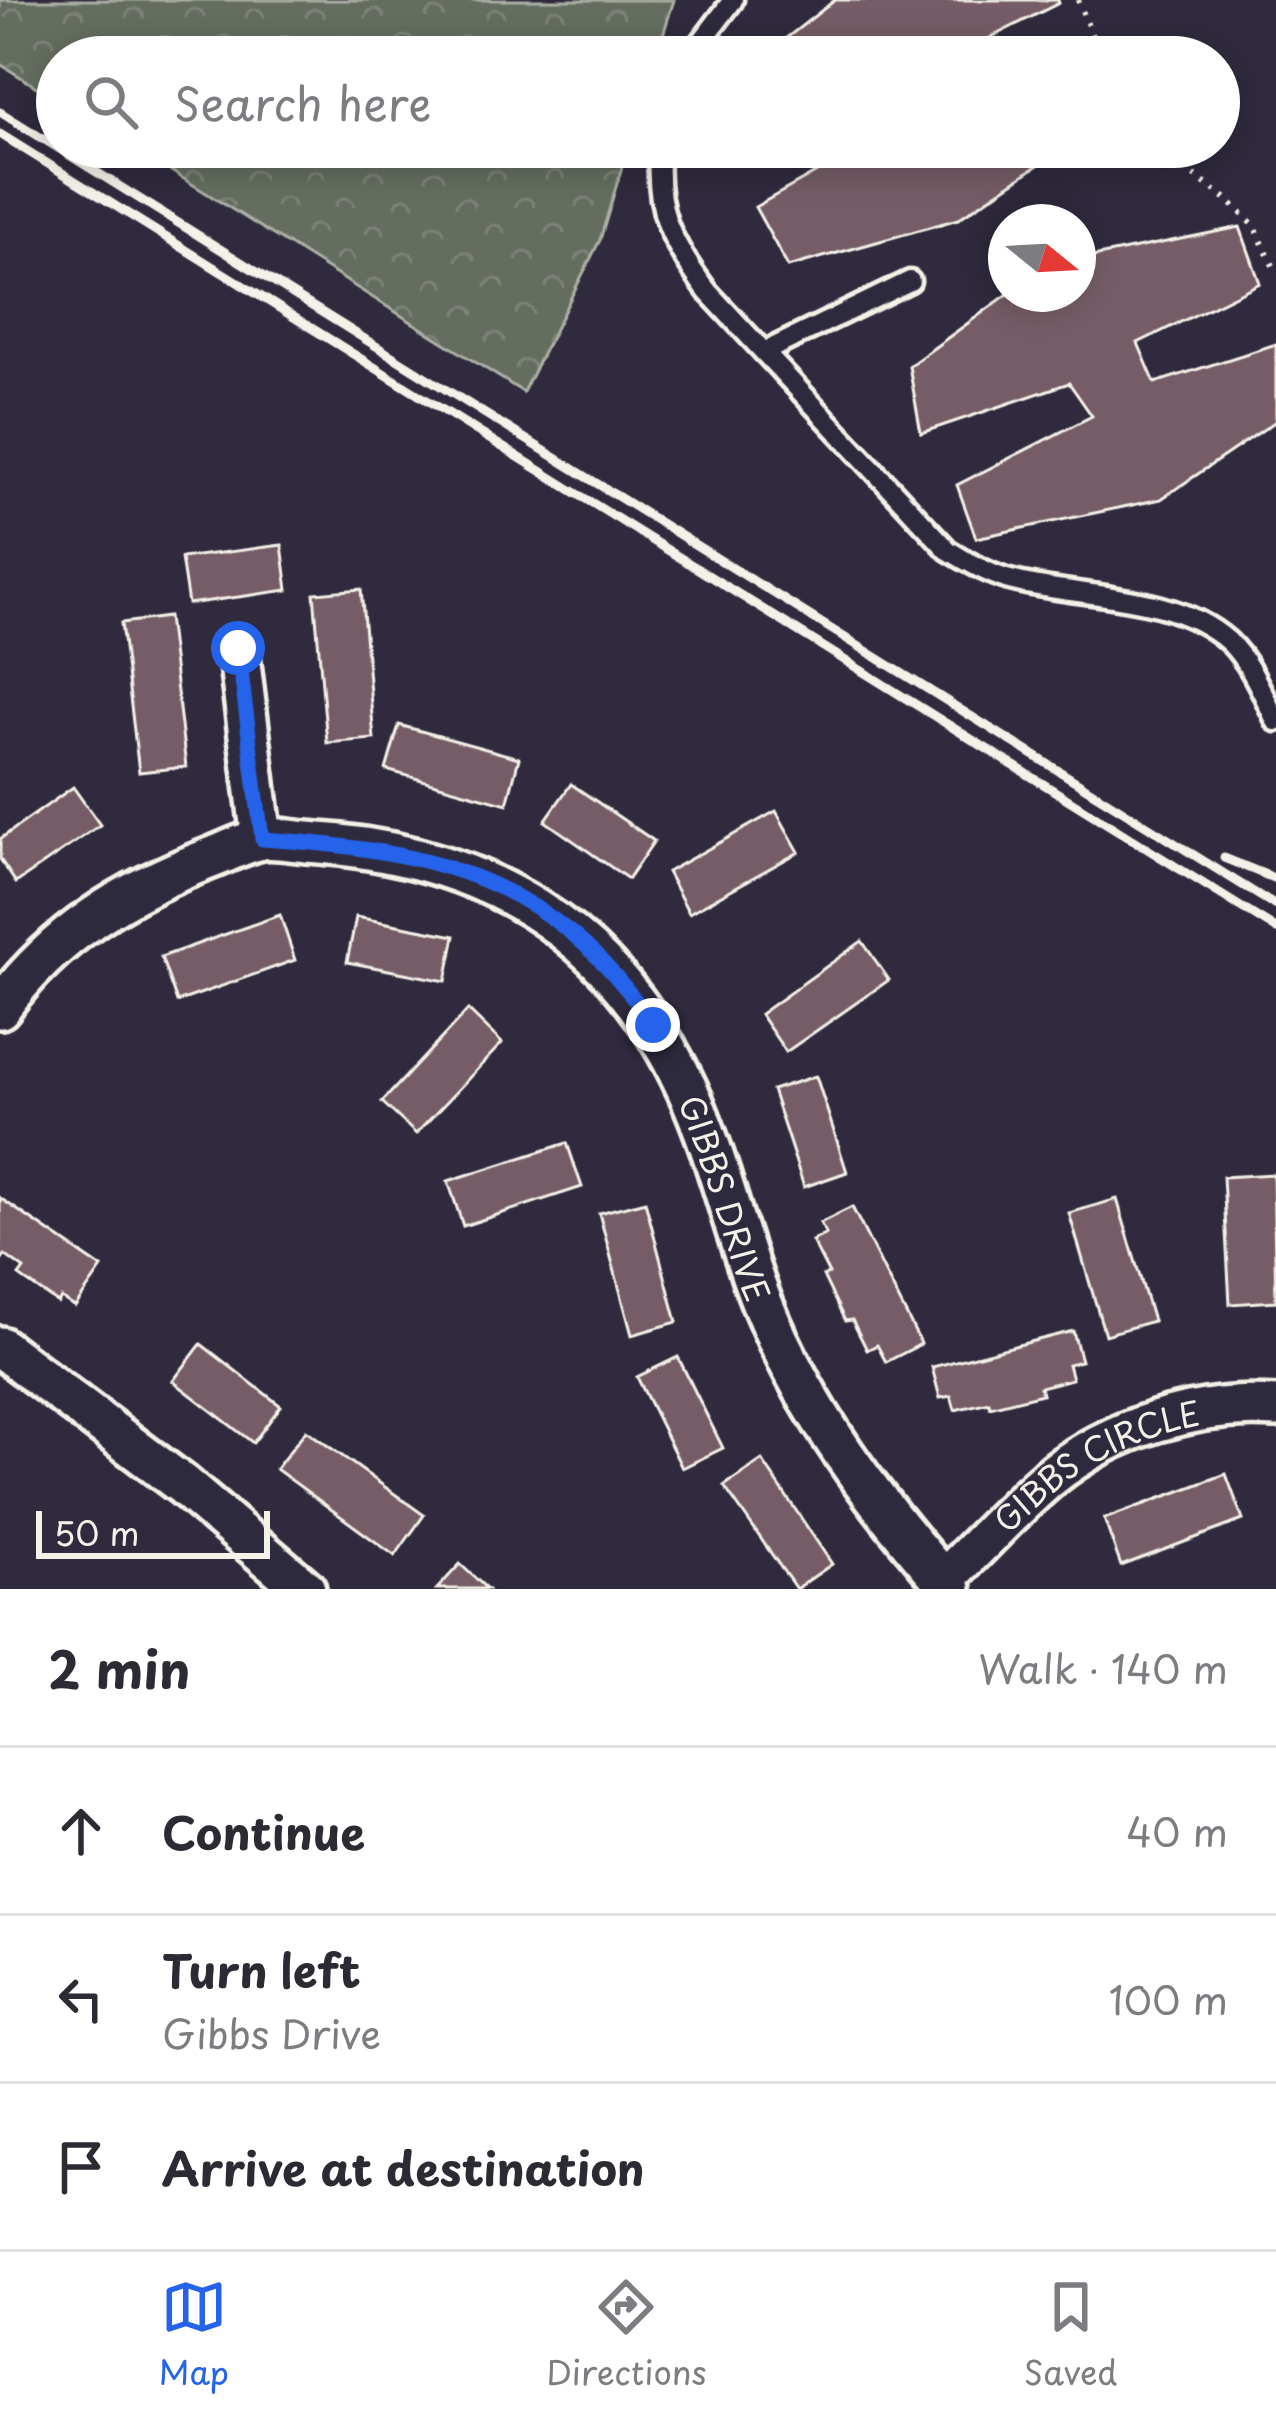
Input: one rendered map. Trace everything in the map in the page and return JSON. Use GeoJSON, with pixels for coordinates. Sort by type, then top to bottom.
{"type":"FeatureCollection","features":[{"type":"Feature","properties":{"kind":"street"},"geometry":{"type":"LineString","coordinates":[[238,648],[262,839]]}},
{"type":"Feature","properties":{"kind":"street","name":"GIBBS DRIVE"},"geometry":{"type":"LineString","coordinates":[[0,1008],[47,952],[126,895],[262,839],[384,850],[469,874],[542,912],[617,977],[653,1025],[687,1089],[762,1302],[799,1382],[864,1486],[947,1585]]}},
{"type":"Feature","properties":{"kind":"street"},"geometry":{"type":"LineString","coordinates":[[0,1348],[183,1485],[305,1589]]}},
{"type":"Feature","properties":{"kind":"street","name":"GIBBS CIRCLE"},"geometry":{"type":"LineString","coordinates":[[947,1585],[1052,1476],[1100,1445],[1140,1427],[1193,1413],[1276,1407]]}},
{"type":"Feature","properties":{"kind":"lane"},"geometry":{"type":"LineString","coordinates":[[706,36],[733,0]]}},
{"type":"Feature","properties":{"kind":"lane"},"geometry":{"type":"LineString","coordinates":[[657,168],[674,247],[708,292],[948,550],[981,570],[1010,580],[1162,609],[1201,622],[1231,644],[1276,721]]}},
{"type":"Feature","properties":{"kind":"lane"},"geometry":{"type":"LineString","coordinates":[[764,352],[910,281]]}},
{"type":"Feature","properties":{"kind":"path"},"geometry":{"type":"LineString","coordinates":[[1078,0],[1092,36]]}},
{"type":"Feature","properties":{"kind":"path"},"geometry":{"type":"LineString","coordinates":[[1184,168],[1254,225],[1276,272]]}},
{"type":"Feature","properties":{"kind":"green space"},"geometry":{"type":"Polygon","coordinates":[[[0,0],[674,0],[663,36],[36,36],[36,87],[0,64],[0,0]]]}},
{"type":"Feature","properties":{"kind":"green space"},"geometry":{"type":"Polygon","coordinates":[[[166,168],[622,168],[600,240],[523,392],[166,168]]]}},
{"type":"Feature","properties":{"kind":"building"},"geometry":{"type":"Polygon","coordinates":[[[835,0],[1059,3],[994,36],[789,36],[835,0]]]}},
{"type":"Feature","properties":{"kind":"building"},"geometry":{"type":"Polygon","coordinates":[[[824,168],[1034,168],[958,219],[788,267],[755,207],[824,168]]]}},
{"type":"Feature","properties":{"kind":"building"},"geometry":{"type":"Polygon","coordinates":[[[1240,227],[1260,283],[1138,343],[1155,383],[1276,344],[1276,421],[1161,499],[976,538],[957,485],[1092,416],[1069,383],[921,433],[909,366],[988,309],[1096,312],[1096,256],[1240,227]]]}},
{"type":"Feature","properties":{"kind":"building"},"geometry":{"type":"Polygon","coordinates":[[[282,545],[288,590],[188,604],[181,558],[282,545]]]}},
{"type":"Feature","properties":{"kind":"building"},"geometry":{"type":"Polygon","coordinates":[[[361,589],[374,739],[327,743],[314,593],[361,589]]]}},
{"type":"Feature","properties":{"kind":"building"},"geometry":{"type":"Polygon","coordinates":[[[168,617],[186,767],[139,772],[121,623],[168,617]]]}},
{"type":"Feature","properties":{"kind":"building"},"geometry":{"type":"Polygon","coordinates":[[[399,725],[519,758],[507,804],[386,770],[399,725]]]}},
{"type":"Feature","properties":{"kind":"building"},"geometry":{"type":"Polygon","coordinates":[[[571,784],[654,841],[628,879],[545,821],[571,784]]]}},
{"type":"Feature","properties":{"kind":"building"},"geometry":{"type":"Polygon","coordinates":[[[73,787],[100,825],[16,883],[0,859],[0,839],[73,787]]]}},
{"type":"Feature","properties":{"kind":"building"},"geometry":{"type":"Polygon","coordinates":[[[776,811],[799,852],[689,913],[667,872],[776,811]]]}},
{"type":"Feature","properties":{"kind":"building"},"geometry":{"type":"Polygon","coordinates":[[[280,915],[295,960],[177,1002],[161,957],[280,915]]]}},
{"type":"Feature","properties":{"kind":"building"},"geometry":{"type":"Polygon","coordinates":[[[356,917],[455,936],[446,981],[347,962],[356,917]]]}},
{"type":"Feature","properties":{"kind":"building"},"geometry":{"type":"Polygon","coordinates":[[[862,941],[889,980],[786,1052],[760,1014],[862,941]]]}},
{"type":"Feature","properties":{"kind":"building"},"geometry":{"type":"Polygon","coordinates":[[[468,1010],[502,1043],[416,1134],[382,1102],[468,1010]]]}},
{"type":"Feature","properties":{"kind":"building"},"geometry":{"type":"Polygon","coordinates":[[[816,1076],[847,1172],[804,1187],[772,1090],[816,1076]]]}},
{"type":"Feature","properties":{"kind":"building"},"geometry":{"type":"Polygon","coordinates":[[[567,1143],[582,1187],[463,1226],[448,1181],[567,1143]]]}},
{"type":"Feature","properties":{"kind":"building"},"geometry":{"type":"Polygon","coordinates":[[[1273,1174],[1276,1301],[1230,1304],[1223,1177],[1273,1174]]]}},
{"type":"Feature","properties":{"kind":"building"},"geometry":{"type":"Polygon","coordinates":[[[0,1198],[102,1268],[75,1307],[61,1298],[58,1303],[19,1276],[24,1269],[5,1255],[0,1262],[0,1198]]]}},
{"type":"Feature","properties":{"kind":"building"},"geometry":{"type":"Polygon","coordinates":[[[1117,1199],[1153,1321],[1105,1335],[1069,1213],[1117,1199]]]}},
{"type":"Feature","properties":{"kind":"building"},"geometry":{"type":"Polygon","coordinates":[[[645,1201],[677,1322],[632,1335],[599,1213],[645,1201]]]}},
{"type":"Feature","properties":{"kind":"building"},"geometry":{"type":"Polygon","coordinates":[[[852,1207],[921,1344],[886,1362],[877,1345],[867,1350],[852,1320],[845,1321],[812,1241],[826,1234],[820,1223],[852,1207]]]}},
{"type":"Feature","properties":{"kind":"building"},"geometry":{"type":"Polygon","coordinates":[[[1073,1331],[1081,1361],[1068,1364],[1072,1379],[1040,1387],[1042,1394],[990,1407],[989,1402],[955,1410],[951,1396],[940,1398],[932,1367],[1073,1331]]]}},
{"type":"Feature","properties":{"kind":"building"},"geometry":{"type":"Polygon","coordinates":[[[201,1344],[281,1406],[253,1443],[173,1381],[201,1344]]]}},
{"type":"Feature","properties":{"kind":"building"},"geometry":{"type":"Polygon","coordinates":[[[678,1357],[723,1448],[682,1468],[637,1377],[678,1357]]]}},
{"type":"Feature","properties":{"kind":"building"},"geometry":{"type":"Polygon","coordinates":[[[306,1430],[424,1515],[395,1556],[276,1469],[306,1430]]]}},
{"type":"Feature","properties":{"kind":"building"},"geometry":{"type":"Polygon","coordinates":[[[762,1460],[832,1564],[796,1589],[724,1486],[762,1460]]]}},
{"type":"Feature","properties":{"kind":"building"},"geometry":{"type":"Polygon","coordinates":[[[1226,1474],[1243,1520],[1121,1566],[1104,1519],[1226,1474]]]}},
{"type":"Feature","properties":{"kind":"building"},"geometry":{"type":"Polygon","coordinates":[[[460,1564],[487,1589],[437,1589],[460,1564]]]}},
{"type":"Feature","properties":{"kind":"railway"},"geometry":{"type":"LineString","coordinates":[[0,112],[36,134]]}},
{"type":"Feature","properties":{"kind":"railway"},"geometry":{"type":"LineString","coordinates":[[0,134],[36,156]]}},
{"type":"Feature","properties":{"kind":"railway"},"geometry":{"type":"LineString","coordinates":[[55,168],[1276,929]]}},
{"type":"Feature","properties":{"kind":"railway"},"geometry":{"type":"LineString","coordinates":[[90,168],[1276,906]]}},
{"type":"Feature","properties":{"kind":"railway"},"geometry":{"type":"LineString","coordinates":[[1224,858],[1276,879]]}},
{"type":"Feature","properties":{"kind":"route"},"geometry":{"type":"LineString","coordinates":[[238,648],[262,839],[340,844],[427,859],[509,892],[582,942],[617,977],[653,1025]]}}]}
